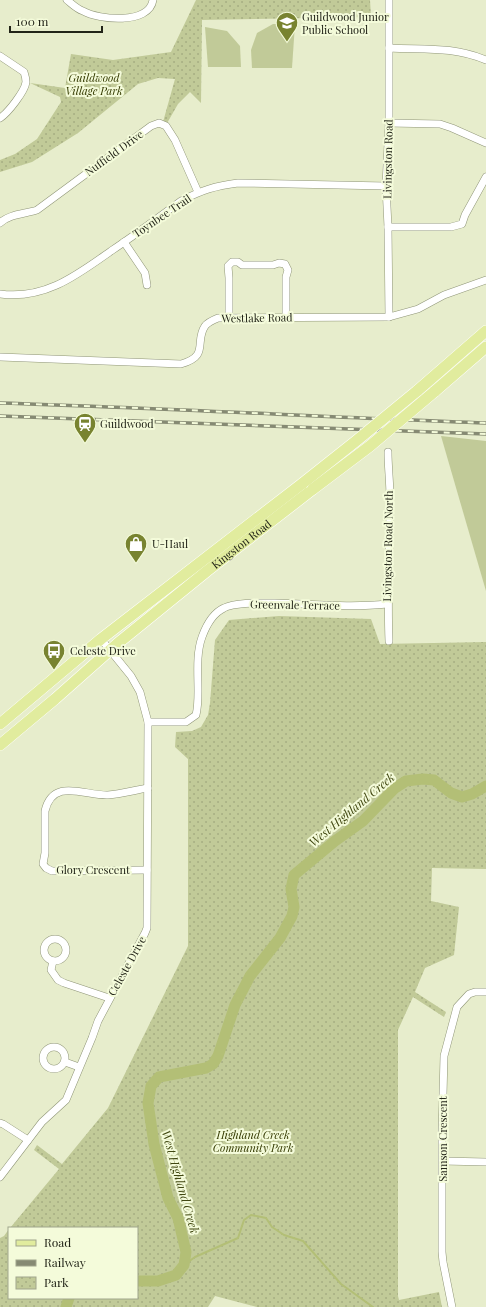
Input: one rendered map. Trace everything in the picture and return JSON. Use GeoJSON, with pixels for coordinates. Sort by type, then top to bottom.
{"type":"FeatureCollection","features":[{"type":"Feature","properties":{"kind":"main road","name":"Kingston Road"},"geometry":{"type":"LineString","coordinates":[[0,724],[101,639],[356,442],[486,331]]}},
{"type":"Feature","properties":{"kind":"main road","name":"Kingston Road"},"geometry":{"type":"LineString","coordinates":[[0,745],[55,699],[110,649],[207,571],[370,446],[486,347]]}},
{"type":"Feature","properties":{"kind":"street"},"geometry":{"type":"LineString","coordinates":[[67,0],[82,11],[99,17],[114,19],[136,16],[147,12],[153,0]]}},
{"type":"Feature","properties":{"kind":"street","name":"Livingston Road"},"geometry":{"type":"LineString","coordinates":[[389,0],[389,123],[386,186],[389,317]]}},
{"type":"Feature","properties":{"kind":"street"},"geometry":{"type":"LineString","coordinates":[[389,48],[444,49],[463,52],[486,60]]}},
{"type":"Feature","properties":{"kind":"street"},"geometry":{"type":"LineString","coordinates":[[0,56],[24,72],[26,82],[15,103],[0,118]]}},
{"type":"Feature","properties":{"kind":"street","name":"Nuffield Drive"},"geometry":{"type":"LineString","coordinates":[[0,223],[8,217],[37,210],[151,126],[159,123],[166,126],[175,140],[198,192]]}},
{"type":"Feature","properties":{"kind":"street"},"geometry":{"type":"LineString","coordinates":[[389,123],[440,124],[486,143]]}},
{"type":"Feature","properties":{"kind":"street"},"geometry":{"type":"LineString","coordinates":[[388,227],[451,227],[462,224],[465,215],[486,177]]}},
{"type":"Feature","properties":{"kind":"street","name":"Toynbee Trail"},"geometry":{"type":"LineString","coordinates":[[0,294],[31,294],[52,288],[72,278],[181,201],[198,192],[218,186],[238,183],[386,186]]}},
{"type":"Feature","properties":{"kind":"street"},"geometry":{"type":"LineString","coordinates":[[124,242],[145,273],[147,285]]}},
{"type":"Feature","properties":{"kind":"street"},"geometry":{"type":"LineString","coordinates":[[229,317],[230,278],[228,266],[232,262],[238,262],[242,265],[285,264],[288,270],[286,277],[286,317]]}},
{"type":"Feature","properties":{"kind":"street","name":"Westlake Road"},"geometry":{"type":"LineString","coordinates":[[0,357],[181,364],[190,361],[198,354],[202,333],[205,326],[210,321],[218,318],[389,317],[418,309],[444,295],[486,280]]}},
{"type":"Feature","properties":{"kind":"street","name":"Livingston Road North"},"geometry":{"type":"LineString","coordinates":[[388,452],[390,496],[389,588],[387,604],[389,641]]}},
{"type":"Feature","properties":{"kind":"street","name":"Greenvale Terrace"},"geometry":{"type":"LineString","coordinates":[[148,722],[186,722],[196,715],[198,705],[198,659],[202,637],[210,620],[222,608],[256,603],[295,603],[347,606],[387,604]]}},
{"type":"Feature","properties":{"kind":"street","name":"Celeste Drive"},"geometry":{"type":"LineString","coordinates":[[0,1177],[47,1116],[66,1100],[98,1021],[147,928],[148,722],[140,692],[131,676],[101,639]]}},
{"type":"Feature","properties":{"kind":"street","name":"Glory Crescent"},"geometry":{"type":"LineString","coordinates":[[147,870],[52,871],[46,868],[43,864],[45,853],[45,811],[46,804],[51,796],[66,790],[107,795],[148,788]]}},
{"type":"Feature","properties":{"kind":"street"},"geometry":{"type":"LineString","coordinates":[[53,961],[51,970],[58,980],[64,984],[109,998]]}},
{"type":"Feature","properties":{"kind":"street","name":"Samson Crescent"},"geometry":{"type":"LineString","coordinates":[[452,1307],[443,1262],[443,1063],[445,1049],[456,1010],[470,994],[475,992],[486,992]]}},
{"type":"Feature","properties":{"kind":"street"},"geometry":{"type":"LineString","coordinates":[[65,1062],[79,1067]]}},
{"type":"Feature","properties":{"kind":"street"},"geometry":{"type":"LineString","coordinates":[[0,1123],[28,1140]]}},
{"type":"Feature","properties":{"kind":"street"},"geometry":{"type":"LineString","coordinates":[[443,1161],[486,1162]]}},
{"type":"Feature","properties":{"kind":"green space","name":"Guildwood Village Park"},"geometry":{"type":"Polygon","coordinates":[[[196,0],[370,0],[371,17],[202,20],[201,103],[190,92],[178,104],[166,125],[163,122],[175,79],[158,78],[138,84],[78,133],[32,162],[0,172],[0,160],[15,154],[37,139],[61,102],[60,97],[30,83],[65,88],[71,54],[113,60],[171,52],[196,0]]]}},
{"type":"Feature","properties":{"kind":"green space"},"geometry":{"type":"Polygon","coordinates":[[[273,24],[295,24],[292,68],[252,68],[251,50],[257,33],[273,24]]]}},
{"type":"Feature","properties":{"kind":"green space"},"geometry":{"type":"Polygon","coordinates":[[[205,27],[227,31],[240,46],[241,67],[208,67],[205,27]]]}},
{"type":"Feature","properties":{"kind":"green space"},"geometry":{"type":"Polygon","coordinates":[[[441,436],[486,441],[486,591],[441,436]]]}},
{"type":"Feature","properties":{"kind":"green space","name":"Highland Creek Community Park"},"geometry":{"type":"Polygon","coordinates":[[[279,616],[371,619],[380,644],[486,642],[486,869],[432,868],[431,901],[459,907],[454,955],[425,968],[415,992],[446,1012],[444,1017],[413,997],[398,1030],[398,1296],[399,1300],[439,1292],[442,1307],[257,1307],[215,1296],[208,1307],[0,1307],[0,1238],[4,1236],[8,1230],[8,1299],[138,1299],[138,1227],[11,1227],[59,1169],[34,1150],[37,1145],[62,1164],[108,1108],[188,946],[188,759],[175,747],[176,732],[192,731],[201,727],[208,715],[215,640],[229,620],[279,616]]]}},
{"type":"Feature","properties":{"kind":"waterway","name":"West Highland Creek"},"geometry":{"type":"LineString","coordinates":[[138,1281],[158,1281],[176,1275],[184,1265],[186,1252],[178,1218],[168,1198],[154,1144],[148,1103],[151,1086],[159,1077],[206,1068],[213,1064],[218,1056],[235,1005],[250,976],[280,938],[292,916],[294,907],[291,889],[294,875],[335,841],[363,821],[395,788],[406,781],[423,779],[434,780],[451,793],[462,797],[472,794],[486,786]]}},
{"type":"Feature","properties":{"kind":"waterway"},"geometry":{"type":"LineString","coordinates":[[184,1265],[195,1257],[238,1238],[244,1220],[251,1215],[266,1218],[272,1227],[284,1235],[303,1241],[341,1284],[373,1307]]}},
{"type":"Feature","properties":{"kind":"waterway","name":"West Highland Creek"},"geometry":{"type":"LineString","coordinates":[[66,1307],[69,1299]]}},
{"type":"Feature","properties":{"kind":"railway"},"geometry":{"type":"LineString","coordinates":[[0,403],[486,423]]}},
{"type":"Feature","properties":{"kind":"railway"},"geometry":{"type":"LineString","coordinates":[[0,416],[486,434]]}},
{"type":"Feature","properties":{"kind":"place","name":"Guildwood Junior Public School"},"geometry":{"type":"Point","coordinates":[287,42]}},
{"type":"Feature","properties":{"kind":"place","name":"Guildwood"},"geometry":{"type":"Point","coordinates":[85,444]}},
{"type":"Feature","properties":{"kind":"place","name":"U-Haul"},"geometry":{"type":"Point","coordinates":[136,564]}},
{"type":"Feature","properties":{"kind":"place","name":"Celeste Drive"},"geometry":{"type":"Point","coordinates":[54,670]}}]}
